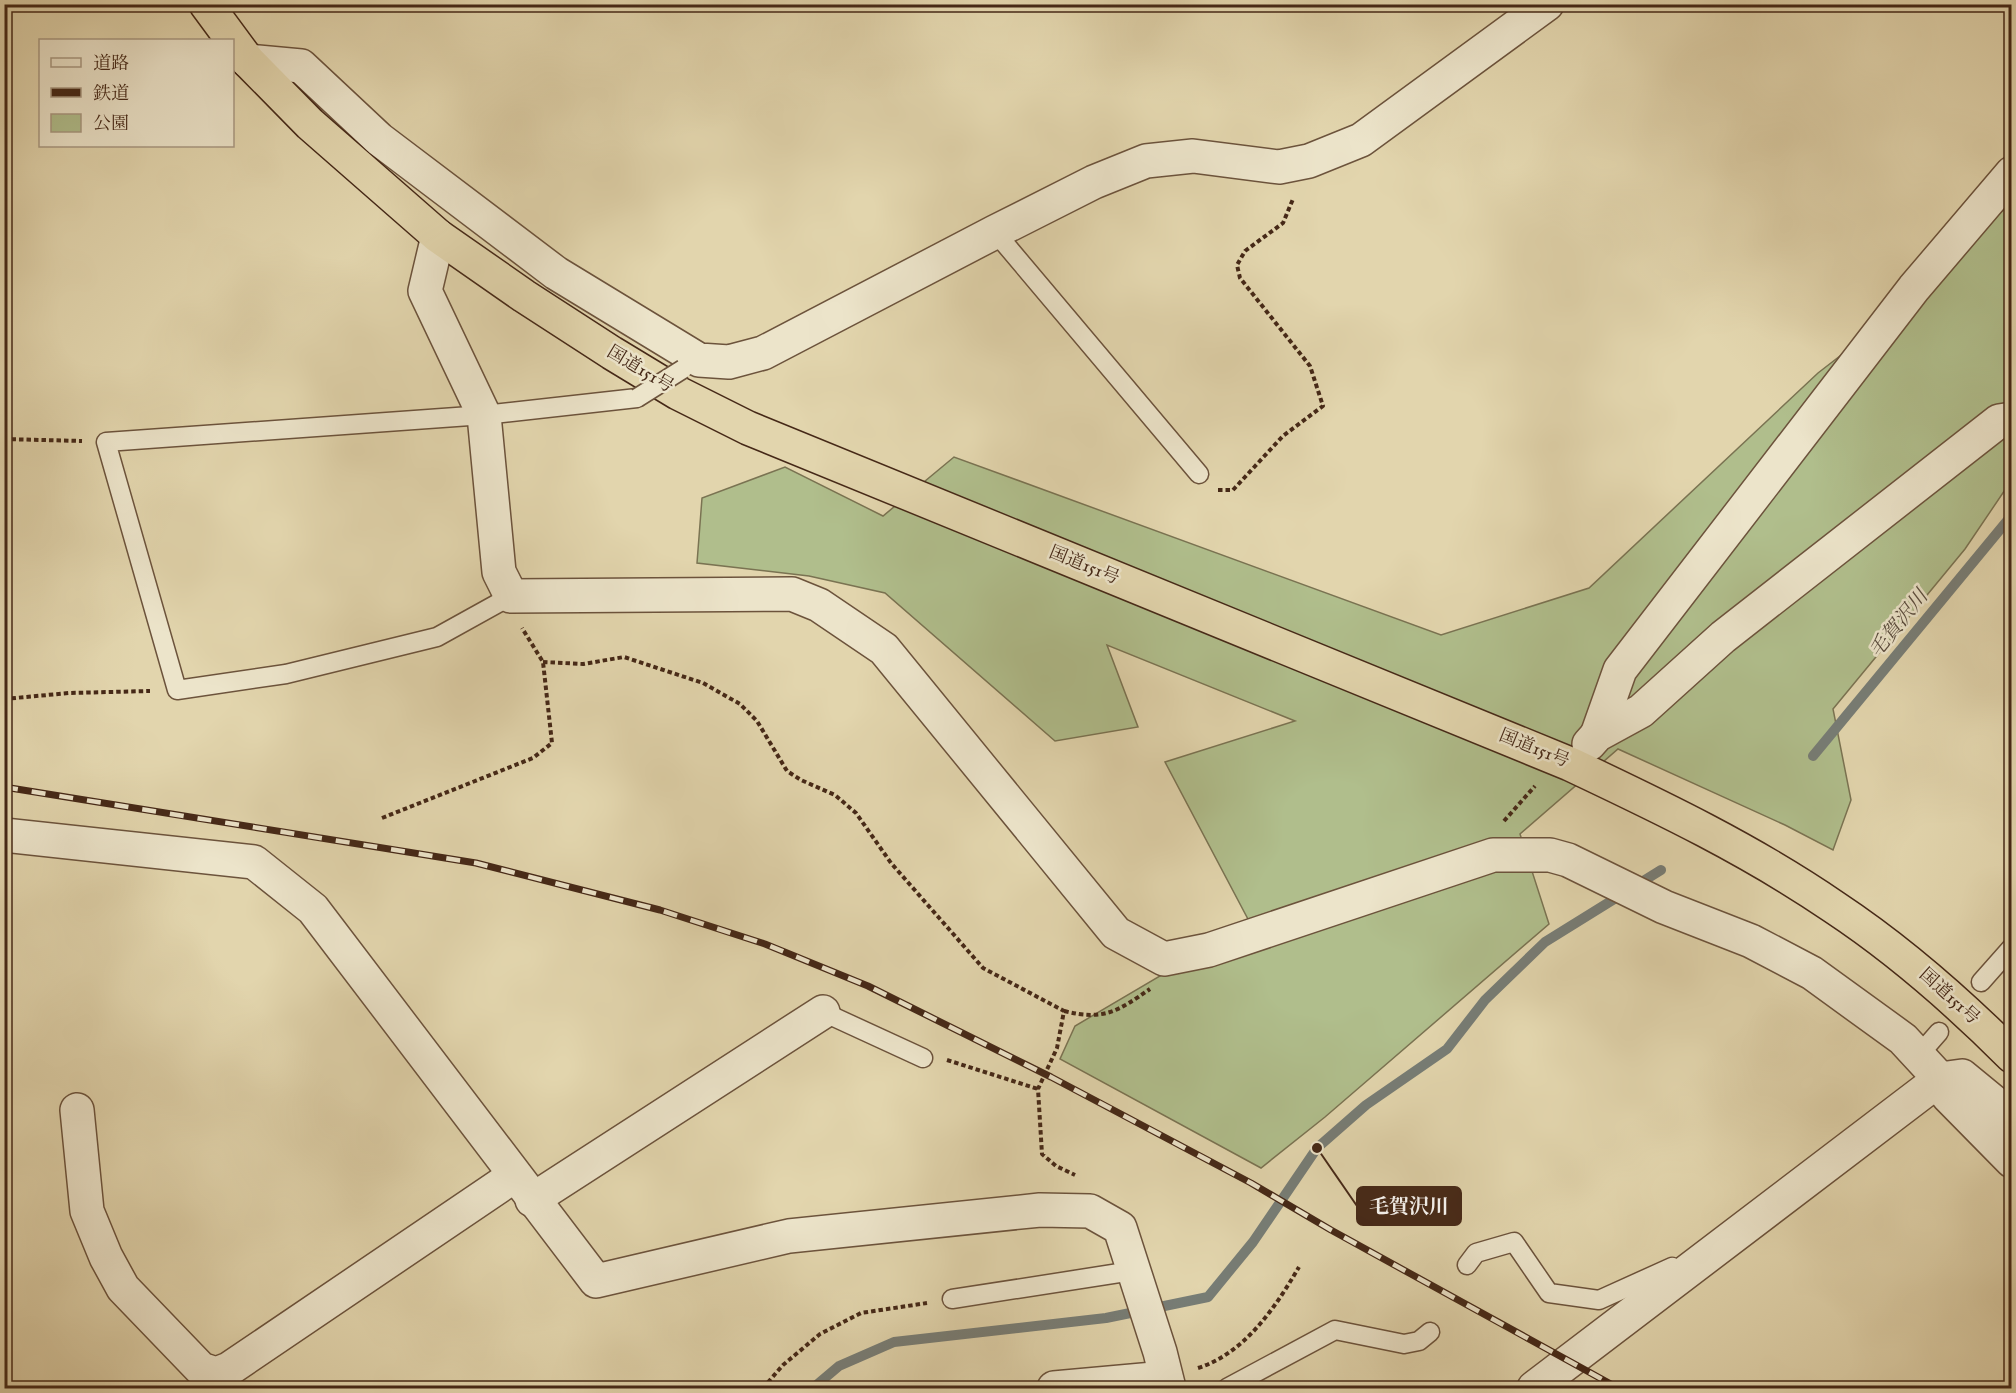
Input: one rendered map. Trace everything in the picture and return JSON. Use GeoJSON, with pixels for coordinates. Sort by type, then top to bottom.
{"type":"FeatureCollection","features":[{"type":"Feature","properties":{"kind":"highway","name":"国道151号"},"geometry":{"type":"LineString","coordinates":[[206,4],[232,39]]}},
{"type":"Feature","properties":{"kind":"highway","name":"国道151号"},"geometry":{"type":"LineString","coordinates":[[234,41],[249,61],[310,124],[438,236],[524,296],[678,393],[748,428],[1570,764],[1705,830],[1834,906],[1908,960],[2012,1056]]}},
{"type":"Feature","properties":{"kind":"street"},"geometry":{"type":"LineString","coordinates":[[249,61],[301,66],[379,139],[555,273],[691,364],[729,362],[763,353],[994,232],[1094,182],[1146,161],[1193,156],[1279,167],[1309,161],[1361,140],[1547,4]]}},
{"type":"Feature","properties":{"kind":"street"},"geometry":{"type":"LineString","coordinates":[[1597,735],[1620,670],[1914,288],[2012,173]]}},
{"type":"Feature","properties":{"kind":"street"},"geometry":{"type":"LineString","coordinates":[[438,236],[425,291],[484,415],[499,572],[514,608],[792,594],[819,605],[884,649],[1116,933],[1164,959],[1209,950],[1493,855],[1550,855],[1575,863],[1664,907],[1751,941],[1812,973],[1903,1040],[1929,1044],[1948,1096],[2012,1161]]}},
{"type":"Feature","properties":{"kind":"street"},"geometry":{"type":"LineString","coordinates":[[1570,764],[1597,735],[1641,711],[1723,637],[1999,421],[2012,419]]}},
{"type":"Feature","properties":{"kind":"street"},"geometry":{"type":"LineString","coordinates":[[4,835],[254,862],[313,909],[596,1281],[789,1236],[1040,1210],[1090,1211],[1120,1228],[1165,1373],[1054,1389]]}},
{"type":"Feature","properties":{"kind":"street"},"geometry":{"type":"LineString","coordinates":[[77,1110],[87,1210],[106,1257],[123,1288],[201,1369],[216,1374],[230,1369],[523,1188],[823,1012]]}},
{"type":"Feature","properties":{"kind":"street"},"geometry":{"type":"LineString","coordinates":[[1534,1389],[1940,1079],[1962,1076],[2012,1117]]}},
{"type":"Feature","properties":{"kind":"lane"},"geometry":{"type":"LineString","coordinates":[[994,232],[1199,474]]}},
{"type":"Feature","properties":{"kind":"lane"},"geometry":{"type":"LineString","coordinates":[[514,608],[437,637],[286,674],[177,690],[106,442],[484,415],[637,398],[691,364]]}},
{"type":"Feature","properties":{"kind":"lane"},"geometry":{"type":"LineString","coordinates":[[1982,982],[2012,947]]}},
{"type":"Feature","properties":{"kind":"lane"},"geometry":{"type":"LineString","coordinates":[[823,1012],[923,1058]]}},
{"type":"Feature","properties":{"kind":"lane"},"geometry":{"type":"LineString","coordinates":[[1467,1265],[1476,1253],[1514,1242],[1549,1293],[1599,1300],[1672,1267],[1681,1277]]}},
{"type":"Feature","properties":{"kind":"lane"},"geometry":{"type":"LineString","coordinates":[[952,1299],[1134,1276]]}},
{"type":"Feature","properties":{"kind":"lane"},"geometry":{"type":"LineString","coordinates":[[1227,1389],[1335,1330],[1404,1344],[1419,1341],[1430,1332]]}},
{"type":"Feature","properties":{"kind":"path"},"geometry":{"type":"LineString","coordinates":[[1199,474],[1219,490],[1233,490],[1283,436],[1323,406],[1310,366],[1240,278],[1237,265],[1245,251],[1282,223],[1290,207],[1293,198],[1279,167]]}},
{"type":"Feature","properties":{"kind":"path"},"geometry":{"type":"LineString","coordinates":[[4,439],[106,442]]}},
{"type":"Feature","properties":{"kind":"path"},"geometry":{"type":"LineString","coordinates":[[382,818],[533,758],[552,743],[543,662],[514,608]]}},
{"type":"Feature","properties":{"kind":"path"},"geometry":{"type":"LineString","coordinates":[[543,662],[583,664],[624,657],[703,683],[740,704],[757,721],[787,771],[835,795],[856,813],[891,863],[983,968],[1064,1011],[1083,1016],[1104,1014],[1118,1010],[1156,985]]}},
{"type":"Feature","properties":{"kind":"path"},"geometry":{"type":"LineString","coordinates":[[4,699],[69,693],[177,690]]}},
{"type":"Feature","properties":{"kind":"path"},"geometry":{"type":"LineString","coordinates":[[1064,1011],[1057,1048],[1038,1089],[1042,1154],[1056,1166],[1084,1179]]}},
{"type":"Feature","properties":{"kind":"path"},"geometry":{"type":"LineString","coordinates":[[923,1058],[945,1060],[1038,1089]]}},
{"type":"Feature","properties":{"kind":"path"},"geometry":{"type":"LineString","coordinates":[[1165,1373],[1213,1363],[1247,1338],[1281,1297],[1299,1268]]}},
{"type":"Feature","properties":{"kind":"path"},"geometry":{"type":"LineString","coordinates":[[763,1389],[783,1365],[820,1334],[861,1313],[952,1299]]}},
{"type":"Feature","properties":{"kind":"green space"},"geometry":{"type":"Polygon","coordinates":[[[2011,203],[2011,481],[1965,549],[1833,709],[1851,800],[1833,850],[1785,825],[1618,749],[1520,834],[1549,924],[1325,1117],[1261,1168],[1060,1059],[1075,1026],[1250,923],[1165,762],[1295,721],[1107,645],[1138,727],[1055,741],[885,593],[809,576],[697,563],[702,498],[785,467],[883,516],[954,457],[1441,635],[1589,588],[1818,373],[1858,342],[2011,203]]]}},
{"type":"Feature","properties":{"kind":"waterway","name":"毛賀沢川"},"geometry":{"type":"LineString","coordinates":[[1813,756],[2012,515]]}},
{"type":"Feature","properties":{"kind":"waterway","name":"毛賀沢川"},"geometry":{"type":"LineString","coordinates":[[813,1388],[839,1366],[894,1342],[1106,1318],[1208,1297],[1253,1242],[1317,1148],[1366,1105],[1447,1049],[1485,1000],[1545,942],[1661,870]]}},
{"type":"Feature","properties":{"kind":"railway"},"geometry":{"type":"LineString","coordinates":[[4,787],[476,863],[660,910],[765,944],[868,986],[1051,1077],[1251,1183],[1331,1230],[1618,1388]]}},
{"type":"Feature","properties":{"kind":"place","name":"毛賀沢川"},"geometry":{"type":"Point","coordinates":[1317,1148]}}]}
